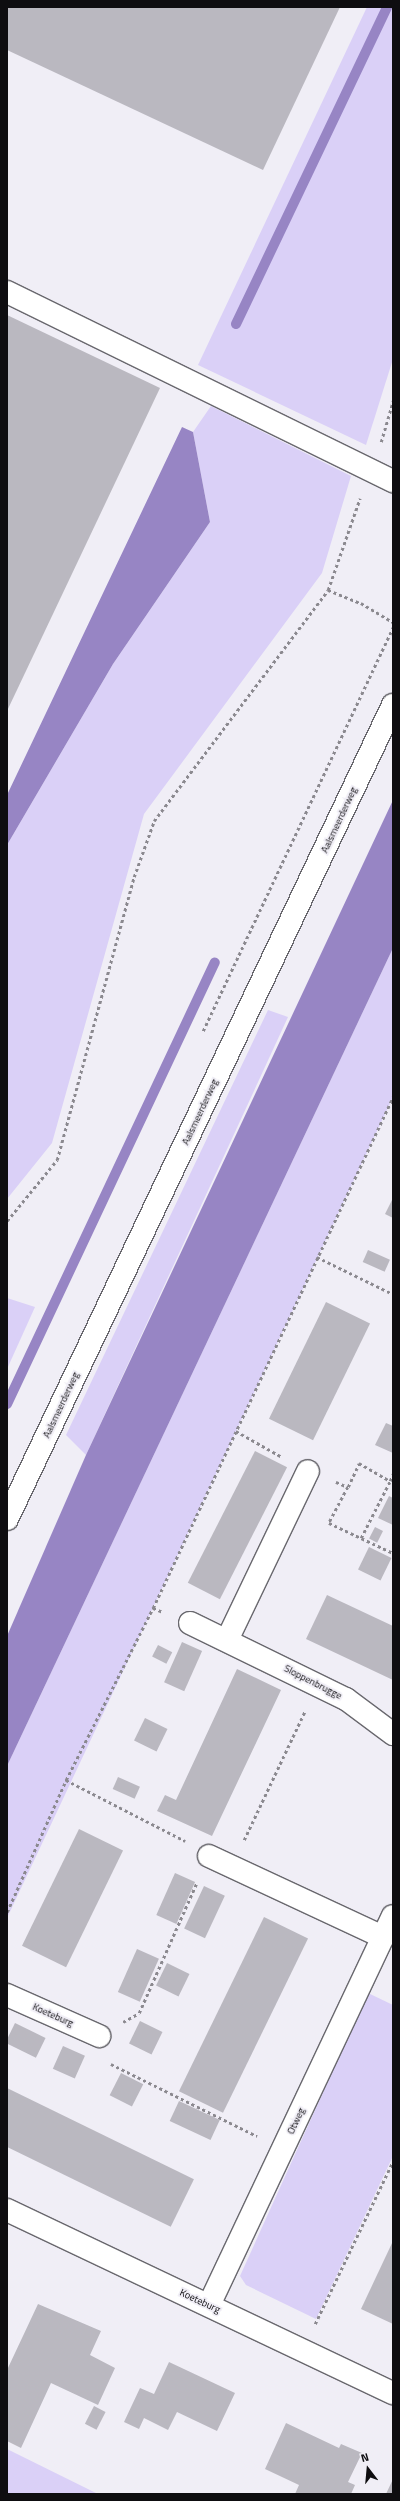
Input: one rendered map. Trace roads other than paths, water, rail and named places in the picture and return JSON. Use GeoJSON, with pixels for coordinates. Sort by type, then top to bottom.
{"type":"FeatureCollection","features":[{"type":"Feature","properties":{"kind":"street"},"geometry":{"type":"LineString","coordinates":[[7,292],[208,388],[393,482]]}},
{"type":"Feature","properties":{"kind":"street","name":"Aalsmeerderweg"},"geometry":{"type":"LineString","coordinates":[[7,1519],[393,705]]}},
{"type":"Feature","properties":{"kind":"street"},"geometry":{"type":"LineString","coordinates":[[227,1640],[308,1471]]}},
{"type":"Feature","properties":{"kind":"street","name":"Sloppenbrugge"},"geometry":{"type":"LineString","coordinates":[[190,1623],[318,1683],[346,1699],[393,1734]]}},
{"type":"Feature","properties":{"kind":"street"},"geometry":{"type":"LineString","coordinates":[[209,1856],[383,1938]]}},
{"type":"Feature","properties":{"kind":"street","name":"Otweg"},"geometry":{"type":"LineString","coordinates":[[209,2305],[393,1916]]}},
{"type":"Feature","properties":{"kind":"street","name":"Koeteburg"},"geometry":{"type":"LineString","coordinates":[[7,1995],[99,2036]]}},
{"type":"Feature","properties":{"kind":"street","name":"Koeteburg"},"geometry":{"type":"LineString","coordinates":[[7,2210],[393,2393]]}},
{"type":"Feature","properties":{"kind":"waterway"},"geometry":{"type":"LineString","coordinates":[[236,324],[387,7]]}},
{"type":"Feature","properties":{"kind":"waterway"},"geometry":{"type":"LineString","coordinates":[[7,1404],[215,962]]}}]}
